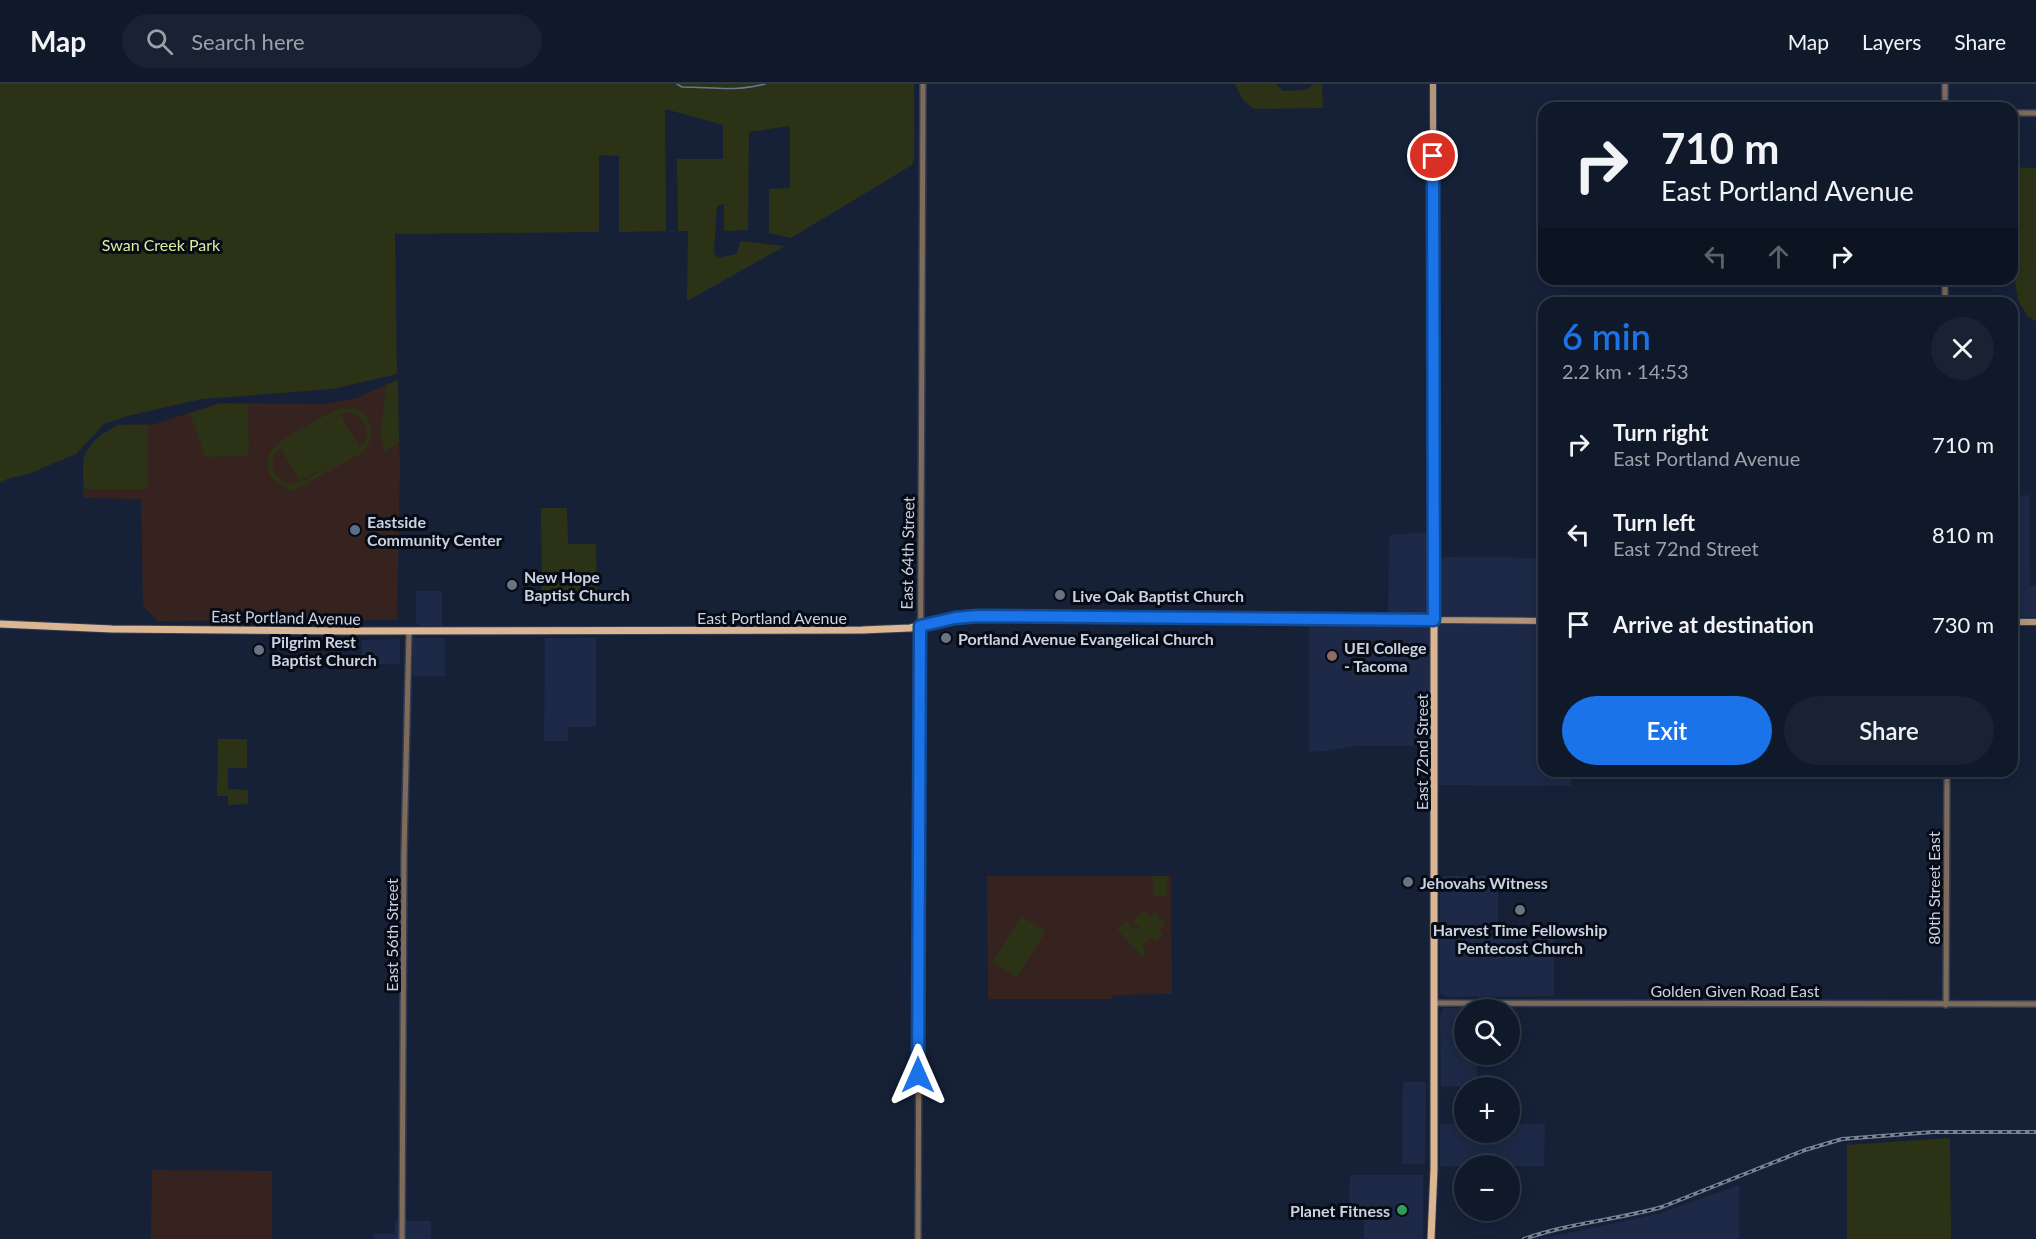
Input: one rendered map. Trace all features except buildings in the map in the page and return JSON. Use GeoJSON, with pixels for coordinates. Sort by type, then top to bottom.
{"type":"FeatureCollection","features":[{"type":"Feature","properties":{"kind":"main road","name":"East 72nd Street"},"geometry":{"type":"LineString","coordinates":[[1431,1239],[1434,1169],[1433,84]]}},
{"type":"Feature","properties":{"kind":"main road","name":"East Portland Avenue"},"geometry":{"type":"LineString","coordinates":[[0,624],[112,629],[409,632],[889,630],[978,616],[1538,621]]}},
{"type":"Feature","properties":{"kind":"main road"},"geometry":{"type":"LineString","coordinates":[[2018,622],[2036,622]]}},
{"type":"Feature","properties":{"kind":"street","name":"East 64th Street"},"geometry":{"type":"LineString","coordinates":[[918,1239],[923,84]]}},
{"type":"Feature","properties":{"kind":"street"},"geometry":{"type":"LineString","coordinates":[[1945,84],[1945,102]]}},
{"type":"Feature","properties":{"kind":"street"},"geometry":{"type":"LineString","coordinates":[[2018,113],[2036,113]]}},
{"type":"Feature","properties":{"kind":"street","name":"East 56th Street"},"geometry":{"type":"LineString","coordinates":[[402,1239],[404,853],[409,632]]}},
{"type":"Feature","properties":{"kind":"street","name":"80th Street East"},"geometry":{"type":"LineString","coordinates":[[1946,1005],[1947,777]]}},
{"type":"Feature","properties":{"kind":"street","name":"Golden Given Road East"},"geometry":{"type":"LineString","coordinates":[[1434,1003],[2036,1004]]}},
{"type":"Feature","properties":{"kind":"shaded area"},"geometry":{"type":"Polygon","coordinates":[[[387,384],[380,432],[384,452],[399,443],[400,460],[397,620],[157,621],[143,605],[141,499],[83,498],[83,458],[99,436],[118,425],[155,424],[219,403],[325,404],[357,398],[387,384]]]}},
{"type":"Feature","properties":{"kind":"shaded area"},"geometry":{"type":"Polygon","coordinates":[[[2029,495],[2030,586],[2036,586],[2036,617],[2018,618],[2018,496],[2029,495]]]}},
{"type":"Feature","properties":{"kind":"shaded area"},"geometry":{"type":"Polygon","coordinates":[[[1434,533],[1434,557],[1538,558],[1538,777],[1571,777],[1571,786],[1434,785],[1434,746],[1355,746],[1309,752],[1309,619],[1388,619],[1389,537],[1395,534],[1434,533]]]}},
{"type":"Feature","properties":{"kind":"shaded area"},"geometry":{"type":"Polygon","coordinates":[[[416,591],[442,591],[442,626],[420,626],[416,623],[416,591]]]}},
{"type":"Feature","properties":{"kind":"shaded area"},"geometry":{"type":"Polygon","coordinates":[[[413,638],[445,638],[445,676],[413,676],[413,638]]]}},
{"type":"Feature","properties":{"kind":"shaded area"},"geometry":{"type":"Polygon","coordinates":[[[545,638],[596,638],[596,727],[568,727],[568,741],[544,741],[545,638]]]}},
{"type":"Feature","properties":{"kind":"shaded area"},"geometry":{"type":"Polygon","coordinates":[[[398,639],[400,641],[400,664],[373,664],[373,657],[361,657],[362,640],[398,639]]]}},
{"type":"Feature","properties":{"kind":"shaded area"},"geometry":{"type":"Polygon","coordinates":[[[987,876],[1171,876],[1172,994],[1113,995],[1112,999],[988,999],[987,876]]]}},
{"type":"Feature","properties":{"kind":"shaded area"},"geometry":{"type":"Polygon","coordinates":[[[1446,876],[1498,876],[1498,934],[1554,935],[1554,996],[1447,997],[1440,993],[1440,880],[1446,876]]]}},
{"type":"Feature","properties":{"kind":"shaded area"},"geometry":{"type":"Polygon","coordinates":[[[1443,1008],[1454,1008],[1454,1065],[1477,1065],[1477,1077],[1454,1077],[1454,1086],[1441,1086],[1440,1016],[1443,1008]]]}},
{"type":"Feature","properties":{"kind":"shaded area"},"geometry":{"type":"Polygon","coordinates":[[[1403,1082],[1426,1082],[1425,1164],[1402,1164],[1403,1082]]]}},
{"type":"Feature","properties":{"kind":"shaded area"},"geometry":{"type":"Polygon","coordinates":[[[1440,1124],[1454,1124],[1454,1143],[1520,1143],[1520,1124],[1545,1124],[1544,1166],[1520,1166],[1520,1155],[1454,1155],[1454,1166],[1440,1166],[1440,1124]]]}},
{"type":"Feature","properties":{"kind":"shaded area"},"geometry":{"type":"Polygon","coordinates":[[[152,1170],[272,1171],[272,1239],[151,1239],[152,1170]]]}},
{"type":"Feature","properties":{"kind":"shaded area"},"geometry":{"type":"Polygon","coordinates":[[[1350,1175],[1423,1175],[1423,1239],[1364,1239],[1364,1208],[1349,1208],[1350,1175]]]}},
{"type":"Feature","properties":{"kind":"shaded area"},"geometry":{"type":"Polygon","coordinates":[[[1739,1185],[1739,1239],[1540,1239],[1658,1214],[1739,1185]]]}},
{"type":"Feature","properties":{"kind":"shaded area"},"geometry":{"type":"Polygon","coordinates":[[[395,1221],[431,1221],[431,1239],[373,1239],[373,1234],[395,1234],[395,1221]]]}},
{"type":"Feature","properties":{"kind":"green space","name":"Swan Creek Park"},"geometry":{"type":"Polygon","coordinates":[[[0,84],[914,84],[914,159],[912,165],[791,238],[769,233],[769,189],[790,188],[790,126],[749,132],[748,230],[724,231],[724,204],[717,206],[714,253],[718,258],[736,254],[741,241],[785,246],[687,301],[688,231],[678,231],[677,159],[723,159],[723,125],[665,109],[666,231],[619,232],[619,156],[599,155],[599,232],[395,234],[397,374],[333,389],[202,399],[127,416],[104,424],[76,454],[0,483],[0,84]]]}},
{"type":"Feature","properties":{"kind":"green space"},"geometry":{"type":"Polygon","coordinates":[[[1235,84],[1276,84],[1283,91],[1306,90],[1314,84],[1322,84],[1323,108],[1254,109],[1243,100],[1235,84]]]}},
{"type":"Feature","properties":{"kind":"green space"},"geometry":{"type":"Polygon","coordinates":[[[2018,167],[2036,168],[2036,321],[2027,316],[2018,297],[2016,285],[2018,285],[2018,167]]]}},
{"type":"Feature","properties":{"kind":"green space"},"geometry":{"type":"Polygon","coordinates":[[[398,380],[399,443],[384,452],[380,432],[387,384],[398,380]]]}},
{"type":"Feature","properties":{"kind":"green space"},"geometry":{"type":"Polygon","coordinates":[[[219,404],[248,404],[249,453],[246,456],[205,457],[190,413],[219,404]]]}},
{"type":"Feature","properties":{"kind":"green space"},"geometry":{"type":"Polygon","coordinates":[[[343,408],[359,410],[368,418],[372,434],[368,446],[360,454],[291,492],[276,482],[270,475],[267,464],[273,448],[295,432],[343,408]],[[345,412],[302,436],[341,415],[360,448],[366,436],[365,425],[358,416],[345,412]],[[281,448],[273,458],[272,465],[277,476],[288,483],[305,480],[333,463],[299,481],[281,448]]]}},
{"type":"Feature","properties":{"kind":"green space"},"geometry":{"type":"Polygon","coordinates":[[[118,425],[148,425],[148,485],[144,489],[84,489],[83,466],[86,453],[97,439],[118,425]]]}},
{"type":"Feature","properties":{"kind":"green space"},"geometry":{"type":"Polygon","coordinates":[[[541,508],[567,508],[568,544],[596,544],[597,597],[542,597],[541,508]]]}},
{"type":"Feature","properties":{"kind":"green space"},"geometry":{"type":"Polygon","coordinates":[[[218,739],[247,739],[247,768],[228,768],[228,789],[248,790],[248,804],[228,805],[228,796],[217,796],[218,739]]]}},
{"type":"Feature","properties":{"kind":"green space"},"geometry":{"type":"Polygon","coordinates":[[[1153,876],[1167,876],[1167,896],[1153,896],[1153,876]]]}},
{"type":"Feature","properties":{"kind":"green space"},"geometry":{"type":"Polygon","coordinates":[[[1144,910],[1150,917],[1155,912],[1165,923],[1159,929],[1163,934],[1155,942],[1151,938],[1142,946],[1147,952],[1142,957],[1117,929],[1126,921],[1135,930],[1139,927],[1133,920],[1144,910]]]}},
{"type":"Feature","properties":{"kind":"green space"},"geometry":{"type":"Polygon","coordinates":[[[1021,916],[1046,931],[1017,977],[992,962],[1021,916]]]}},
{"type":"Feature","properties":{"kind":"green space"},"geometry":{"type":"Polygon","coordinates":[[[1950,1138],[1951,1239],[1847,1239],[1847,1145],[1950,1138]]]}},
{"type":"Feature","properties":{"kind":"waterway"},"geometry":{"type":"LineString","coordinates":[[677,84],[682,87],[724,88],[744,88],[765,84]]}},
{"type":"Feature","properties":{"kind":"railway"},"geometry":{"type":"LineString","coordinates":[[1524,1239],[1558,1229],[1662,1207],[1805,1150],[1842,1139],[1933,1132],[2036,1132]]}},
{"type":"Feature","properties":{"kind":"place","name":"Eastside Community Center"},"geometry":{"type":"Point","coordinates":[355,530]}},
{"type":"Feature","properties":{"kind":"place","name":"New Hope Baptist Church"},"geometry":{"type":"Point","coordinates":[512,585]}},
{"type":"Feature","properties":{"kind":"place","name":"Live Oak Baptist Church"},"geometry":{"type":"Point","coordinates":[1060,595]}},
{"type":"Feature","properties":{"kind":"place","name":"Portland Avenue Evangelical Church"},"geometry":{"type":"Point","coordinates":[946,638]}},
{"type":"Feature","properties":{"kind":"place","name":"Pilgrim Rest Baptist Church"},"geometry":{"type":"Point","coordinates":[259,650]}},
{"type":"Feature","properties":{"kind":"place","name":"UEI College - Tacoma"},"geometry":{"type":"Point","coordinates":[1332,656]}},
{"type":"Feature","properties":{"kind":"place","name":"Jehovahs Witness"},"geometry":{"type":"Point","coordinates":[1408,882]}},
{"type":"Feature","properties":{"kind":"place","name":"Harvest Time Fellowship Pentecost Church"},"geometry":{"type":"Point","coordinates":[1520,910]}},
{"type":"Feature","properties":{"kind":"place","name":"Planet Fitness"},"geometry":{"type":"Point","coordinates":[1402,1210]}},
{"type":"Feature","properties":{"kind":"route"},"geometry":{"type":"LineString","coordinates":[[918,1075],[920,626],[955,618],[978,616],[1434,620],[1433,156]]}}]}
